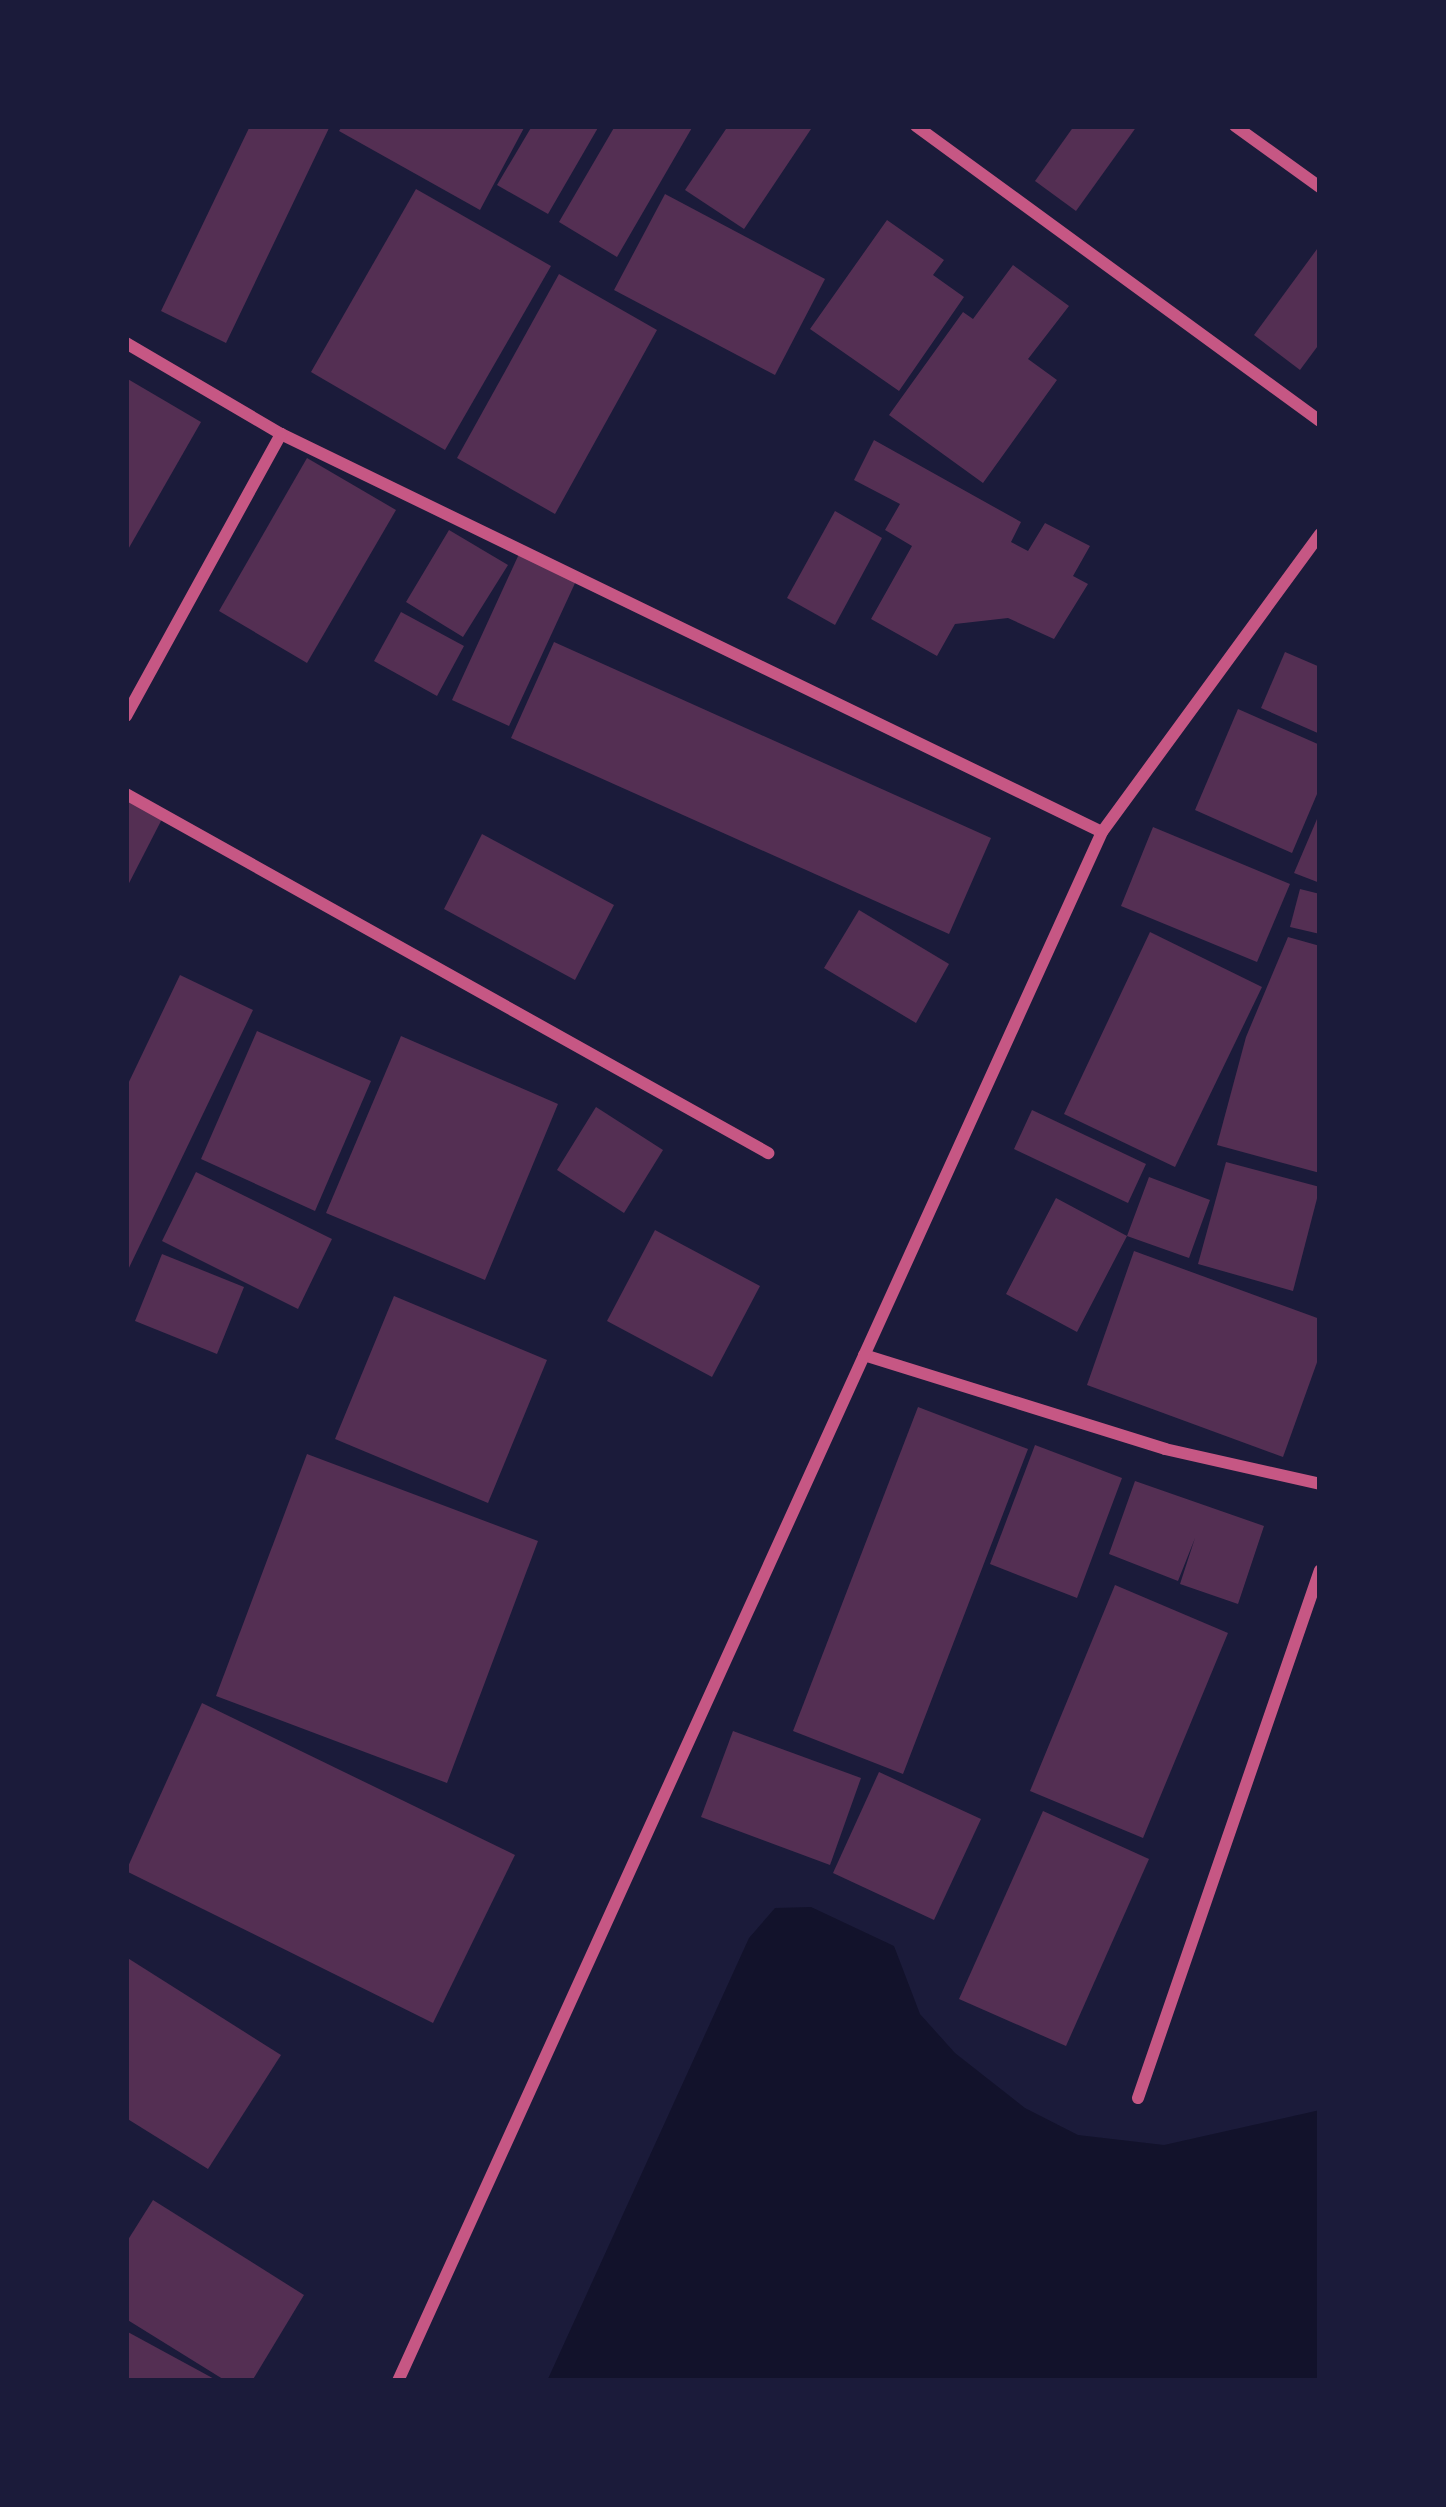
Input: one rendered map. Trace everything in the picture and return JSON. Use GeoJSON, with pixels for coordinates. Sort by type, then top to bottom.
{"type":"FeatureCollection","features":[{"type":"Feature","properties":{"kind":"street"},"geometry":{"type":"LineString","coordinates":[[916,126],[1320,421]]}},
{"type":"Feature","properties":{"kind":"street"},"geometry":{"type":"LineString","coordinates":[[1234,126],[1320,187]]}},
{"type":"Feature","properties":{"kind":"street"},"geometry":{"type":"LineString","coordinates":[[126,343],[281,434],[1102,832]]}},
{"type":"Feature","properties":{"kind":"street"},"geometry":{"type":"LineString","coordinates":[[126,716],[281,434]]}},
{"type":"Feature","properties":{"kind":"street"},"geometry":{"type":"LineString","coordinates":[[398,2381],[1102,832],[1320,533]]}},
{"type":"Feature","properties":{"kind":"street"},"geometry":{"type":"LineString","coordinates":[[126,794],[768,1153]]}},
{"type":"Feature","properties":{"kind":"street"},"geometry":{"type":"LineString","coordinates":[[864,1355],[1227,1467],[1320,1484]]}},
{"type":"Feature","properties":{"kind":"street"},"geometry":{"type":"LineString","coordinates":[[1138,2098],[1320,1570]]}},
{"type":"Feature","properties":{"kind":"shaded area"},"geometry":{"type":"Polygon","coordinates":[[[811,1907],[894,1946],[920,2014],[955,2053],[1025,2108],[1078,2135],[1164,2145],[1320,2110],[1320,2381],[547,2381],[749,1938],[775,1908],[811,1907]]]}},
{"type":"Feature","properties":{"kind":"building"},"geometry":{"type":"Polygon","coordinates":[[[250,126],[330,126],[226,343],[161,311],[250,126]]]}},
{"type":"Feature","properties":{"kind":"building"},"geometry":{"type":"Polygon","coordinates":[[[342,126],[525,126],[480,210],[339,131],[342,126]]]}},
{"type":"Feature","properties":{"kind":"building"},"geometry":{"type":"Polygon","coordinates":[[[532,126],[599,126],[548,214],[497,185],[532,126]]]}},
{"type":"Feature","properties":{"kind":"building"},"geometry":{"type":"Polygon","coordinates":[[[615,126],[693,126],[617,257],[559,222],[615,126]]]}},
{"type":"Feature","properties":{"kind":"building"},"geometry":{"type":"Polygon","coordinates":[[[728,126],[813,126],[744,229],[685,190],[728,126]]]}},
{"type":"Feature","properties":{"kind":"building"},"geometry":{"type":"Polygon","coordinates":[[[1074,126],[1137,126],[1076,211],[1035,181],[1074,126]]]}},
{"type":"Feature","properties":{"kind":"building"},"geometry":{"type":"Polygon","coordinates":[[[416,189],[551,266],[445,450],[311,372],[416,189]]]}},
{"type":"Feature","properties":{"kind":"building"},"geometry":{"type":"Polygon","coordinates":[[[665,194],[825,279],[775,375],[614,290],[665,194]]]}},
{"type":"Feature","properties":{"kind":"building"},"geometry":{"type":"Polygon","coordinates":[[[887,220],[944,260],[933,275],[964,297],[899,391],[810,329],[887,220]]]}},
{"type":"Feature","properties":{"kind":"building"},"geometry":{"type":"Polygon","coordinates":[[[1320,245],[1320,343],[1300,370],[1254,335],[1320,245]]]}},
{"type":"Feature","properties":{"kind":"building"},"geometry":{"type":"Polygon","coordinates":[[[1013,265],[1069,306],[1028,359],[1057,380],[983,483],[889,415],[963,312],[973,319],[1013,265]]]}},
{"type":"Feature","properties":{"kind":"building"},"geometry":{"type":"Polygon","coordinates":[[[559,274],[657,330],[555,514],[457,458],[559,274]]]}},
{"type":"Feature","properties":{"kind":"building"},"geometry":{"type":"Polygon","coordinates":[[[126,378],[201,422],[126,553],[126,378]]]}},
{"type":"Feature","properties":{"kind":"building"},"geometry":{"type":"Polygon","coordinates":[[[874,440],[1021,522],[1011,542],[1028,551],[1045,523],[1090,546],[1073,576],[1088,584],[1054,639],[1008,618],[955,624],[937,656],[871,619],[912,546],[885,530],[900,504],[854,480],[874,440]]]}},
{"type":"Feature","properties":{"kind":"building"},"geometry":{"type":"Polygon","coordinates":[[[307,458],[396,510],[307,663],[219,611],[307,458]]]}},
{"type":"Feature","properties":{"kind":"building"},"geometry":{"type":"Polygon","coordinates":[[[835,511],[882,538],[835,625],[787,598],[835,511]]]}},
{"type":"Feature","properties":{"kind":"building"},"geometry":{"type":"Polygon","coordinates":[[[449,530],[508,565],[463,637],[406,602],[449,530]]]}},
{"type":"Feature","properties":{"kind":"building"},"geometry":{"type":"Polygon","coordinates":[[[519,554],[576,581],[509,726],[452,700],[519,554]]]}},
{"type":"Feature","properties":{"kind":"building"},"geometry":{"type":"Polygon","coordinates":[[[401,612],[464,646],[437,696],[374,661],[401,612]]]}},
{"type":"Feature","properties":{"kind":"building"},"geometry":{"type":"Polygon","coordinates":[[[554,642],[991,838],[949,934],[511,738],[554,642]]]}},
{"type":"Feature","properties":{"kind":"building"},"geometry":{"type":"Polygon","coordinates":[[[1285,652],[1320,667],[1320,734],[1261,708],[1285,652]]]}},
{"type":"Feature","properties":{"kind":"building"},"geometry":{"type":"Polygon","coordinates":[[[1238,709],[1320,745],[1320,787],[1292,853],[1195,810],[1238,709]]]}},
{"type":"Feature","properties":{"kind":"building"},"geometry":{"type":"Polygon","coordinates":[[[126,800],[162,819],[126,889],[126,800]]]}},
{"type":"Feature","properties":{"kind":"building"},"geometry":{"type":"Polygon","coordinates":[[[1320,812],[1320,883],[1294,873],[1320,812]]]}},
{"type":"Feature","properties":{"kind":"building"},"geometry":{"type":"Polygon","coordinates":[[[1153,827],[1290,884],[1257,962],[1121,906],[1153,827]]]}},
{"type":"Feature","properties":{"kind":"building"},"geometry":{"type":"Polygon","coordinates":[[[482,834],[614,905],[575,980],[444,909],[482,834]]]}},
{"type":"Feature","properties":{"kind":"building"},"geometry":{"type":"Polygon","coordinates":[[[1300,889],[1320,894],[1320,934],[1290,927],[1300,889]]]}},
{"type":"Feature","properties":{"kind":"building"},"geometry":{"type":"Polygon","coordinates":[[[859,910],[949,964],[916,1023],[824,968],[859,910]]]}},
{"type":"Feature","properties":{"kind":"building"},"geometry":{"type":"Polygon","coordinates":[[[1150,932],[1262,987],[1175,1167],[1064,1114],[1150,932]]]}},
{"type":"Feature","properties":{"kind":"building"},"geometry":{"type":"Polygon","coordinates":[[[1288,937],[1320,946],[1320,1173],[1217,1145],[1246,1037],[1288,937]]]}},
{"type":"Feature","properties":{"kind":"building"},"geometry":{"type":"Polygon","coordinates":[[[180,975],[253,1010],[126,1274],[126,1088],[180,975]]]}},
{"type":"Feature","properties":{"kind":"building"},"geometry":{"type":"Polygon","coordinates":[[[257,1031],[371,1081],[315,1211],[201,1159],[257,1031]]]}},
{"type":"Feature","properties":{"kind":"building"},"geometry":{"type":"Polygon","coordinates":[[[401,1036],[558,1104],[485,1280],[326,1213],[401,1036]]]}},
{"type":"Feature","properties":{"kind":"building"},"geometry":{"type":"Polygon","coordinates":[[[596,1107],[663,1150],[624,1213],[557,1170],[596,1107]]]}},
{"type":"Feature","properties":{"kind":"building"},"geometry":{"type":"Polygon","coordinates":[[[1032,1110],[1146,1164],[1128,1203],[1014,1149],[1032,1110]]]}},
{"type":"Feature","properties":{"kind":"building"},"geometry":{"type":"Polygon","coordinates":[[[1226,1162],[1320,1187],[1293,1291],[1198,1264],[1226,1162]]]}},
{"type":"Feature","properties":{"kind":"building"},"geometry":{"type":"Polygon","coordinates":[[[196,1172],[332,1239],[298,1309],[162,1241],[196,1172]]]}},
{"type":"Feature","properties":{"kind":"building"},"geometry":{"type":"Polygon","coordinates":[[[1149,1177],[1210,1200],[1189,1258],[1127,1236],[1149,1177]]]}},
{"type":"Feature","properties":{"kind":"building"},"geometry":{"type":"Polygon","coordinates":[[[1056,1198],[1127,1236],[1077,1332],[1006,1294],[1056,1198]]]}},
{"type":"Feature","properties":{"kind":"building"},"geometry":{"type":"Polygon","coordinates":[[[655,1230],[760,1286],[712,1377],[607,1321],[655,1230]]]}},
{"type":"Feature","properties":{"kind":"building"},"geometry":{"type":"Polygon","coordinates":[[[1134,1251],[1320,1319],[1320,1354],[1283,1457],[1087,1385],[1134,1251]]]}},
{"type":"Feature","properties":{"kind":"building"},"geometry":{"type":"Polygon","coordinates":[[[162,1254],[244,1287],[217,1354],[135,1321],[162,1254]]]}},
{"type":"Feature","properties":{"kind":"building"},"geometry":{"type":"Polygon","coordinates":[[[394,1296],[547,1360],[488,1503],[335,1439],[394,1296]]]}},
{"type":"Feature","properties":{"kind":"building"},"geometry":{"type":"Polygon","coordinates":[[[918,1407],[1028,1449],[903,1774],[793,1731],[918,1407]]]}},
{"type":"Feature","properties":{"kind":"building"},"geometry":{"type":"Polygon","coordinates":[[[1035,1445],[1122,1478],[1077,1598],[990,1564],[1035,1445]]]}},
{"type":"Feature","properties":{"kind":"building"},"geometry":{"type":"Polygon","coordinates":[[[307,1454],[538,1541],[447,1783],[216,1696],[307,1454]]]}},
{"type":"Feature","properties":{"kind":"building"},"geometry":{"type":"Polygon","coordinates":[[[1135,1481],[1264,1526],[1238,1604],[1180,1584],[1195,1538],[1178,1581],[1109,1554],[1135,1481]]]}},
{"type":"Feature","properties":{"kind":"building"},"geometry":{"type":"Polygon","coordinates":[[[1115,1585],[1228,1633],[1143,1838],[1030,1791],[1115,1585]]]}},
{"type":"Feature","properties":{"kind":"building"},"geometry":{"type":"Polygon","coordinates":[[[202,1703],[515,1855],[433,2023],[126,1871],[202,1703]]]}},
{"type":"Feature","properties":{"kind":"building"},"geometry":{"type":"Polygon","coordinates":[[[733,1731],[861,1778],[830,1865],[701,1817],[733,1731]]]}},
{"type":"Feature","properties":{"kind":"building"},"geometry":{"type":"Polygon","coordinates":[[[879,1772],[981,1819],[934,1920],[833,1873],[879,1772]]]}},
{"type":"Feature","properties":{"kind":"building"},"geometry":{"type":"Polygon","coordinates":[[[1043,1811],[1149,1859],[1066,2046],[959,1999],[1043,1811]]]}},
{"type":"Feature","properties":{"kind":"building"},"geometry":{"type":"Polygon","coordinates":[[[126,1957],[281,2055],[208,2169],[126,2118],[126,1957]]]}},
{"type":"Feature","properties":{"kind":"building"},"geometry":{"type":"Polygon","coordinates":[[[153,2200],[304,2295],[252,2381],[226,2381],[126,2319],[126,2243],[153,2200]]]}},
{"type":"Feature","properties":{"kind":"building"},"geometry":{"type":"Polygon","coordinates":[[[126,2331],[218,2381],[126,2381],[126,2331]]]}}]}
